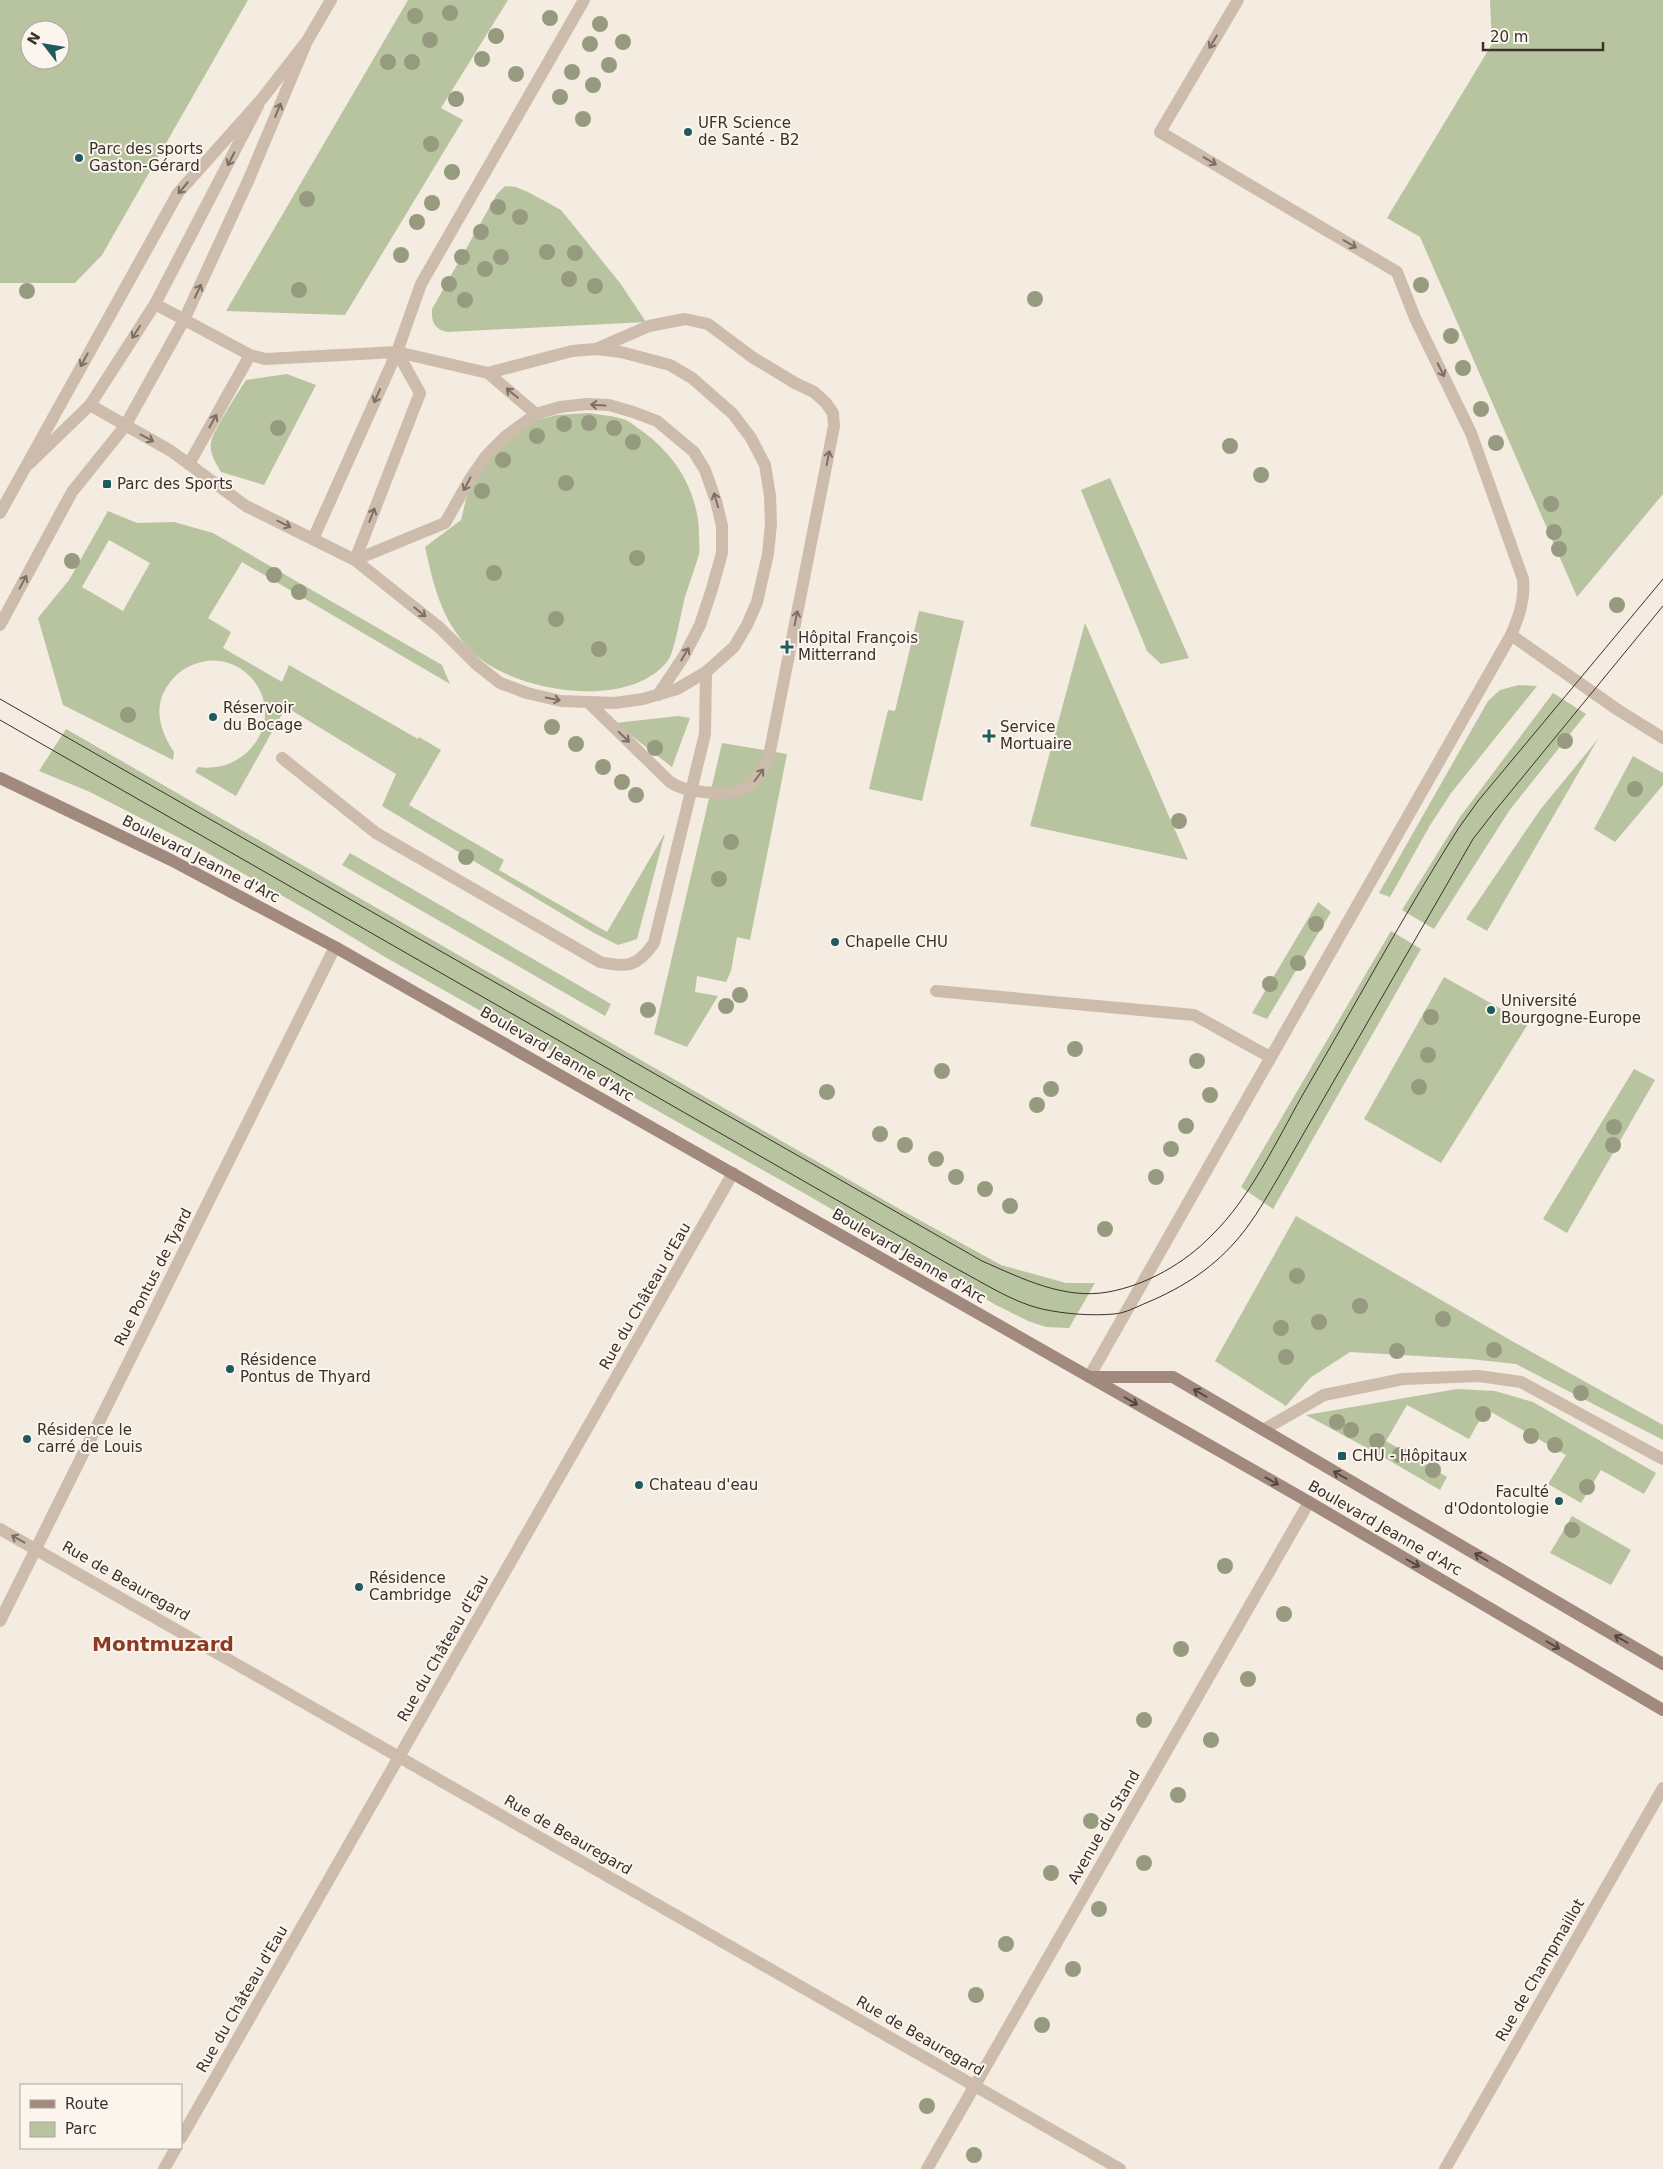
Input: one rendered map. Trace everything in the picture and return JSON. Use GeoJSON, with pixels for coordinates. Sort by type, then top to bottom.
{"type":"FeatureCollection","features":[{"type":"Feature","properties":{"kind":"main road","name":"Boulevard Jeanne d'Arc"},"geometry":{"type":"LineString","coordinates":[[0,778],[171,860],[335,948],[1309,1502],[1663,1710]]}},
{"type":"Feature","properties":{"kind":"main road","name":"Boulevard Jeanne d'Arc"},"geometry":{"type":"LineString","coordinates":[[1088,1377],[1172,1378],[1663,1664]]}},
{"type":"Feature","properties":{"kind":"street"},"geometry":{"type":"LineString","coordinates":[[0,625],[72,492],[125,426],[184,320],[249,179],[307,41],[331,0]]}},
{"type":"Feature","properties":{"kind":"street"},"geometry":{"type":"LineString","coordinates":[[313,539],[397,352],[422,284],[584,0]]}},
{"type":"Feature","properties":{"kind":"street"},"geometry":{"type":"LineString","coordinates":[[1088,1377],[1511,635],[1521,611],[1524,594],[1523,579],[1472,433],[1415,318],[1397,272],[1160,132],[1238,0]]}},
{"type":"Feature","properties":{"kind":"street"},"geometry":{"type":"LineString","coordinates":[[0,513],[178,193],[261,100],[307,41]]}},
{"type":"Feature","properties":{"kind":"street"},"geometry":{"type":"LineString","coordinates":[[24,470],[90,405],[154,304],[261,100]]}},
{"type":"Feature","properties":{"kind":"street"},"geometry":{"type":"LineString","coordinates":[[154,304],[250,355],[265,359],[397,352],[488,373],[536,414]]}},
{"type":"Feature","properties":{"kind":"street"},"geometry":{"type":"LineString","coordinates":[[589,703],[670,782],[679,788],[727,794],[745,788],[758,778],[768,761],[834,426],[833,413],[826,402],[814,392],[795,383],[752,357],[708,324],[685,319],[649,326],[596,349]]}},
{"type":"Feature","properties":{"kind":"street"},"geometry":{"type":"LineString","coordinates":[[90,405],[171,451],[246,506],[355,560],[440,628],[476,664],[500,683],[527,693],[552,699],[589,703],[615,703],[644,699],[678,689],[706,672],[734,647],[747,625],[757,602],[768,554],[771,524],[770,496],[765,465],[751,438],[733,414],[692,378],[670,365],[621,352],[596,349],[572,351],[488,373]]}},
{"type":"Feature","properties":{"kind":"street"},"geometry":{"type":"LineString","coordinates":[[355,560],[420,393],[397,352]]}},
{"type":"Feature","properties":{"kind":"street"},"geometry":{"type":"LineString","coordinates":[[190,464],[250,355]]}},
{"type":"Feature","properties":{"kind":"street"},"geometry":{"type":"LineString","coordinates":[[355,560],[445,523],[470,479],[486,456],[506,436],[536,414],[560,407],[587,404],[609,405],[657,421],[674,433],[694,452],[705,470],[716,501],[722,526],[722,554],[712,592],[700,625],[684,656],[658,695]]}},
{"type":"Feature","properties":{"kind":"street"},"geometry":{"type":"LineString","coordinates":[[1511,635],[1611,706],[1663,738]]}},
{"type":"Feature","properties":{"kind":"street"},"geometry":{"type":"LineString","coordinates":[[282,758],[376,832],[600,962],[616,966],[633,965],[645,956],[654,944],[705,734],[706,672]]}},
{"type":"Feature","properties":{"kind":"street","name":"Rue Pontus de Tyard"},"geometry":{"type":"LineString","coordinates":[[0,1621],[335,948]]}},
{"type":"Feature","properties":{"kind":"street"},"geometry":{"type":"LineString","coordinates":[[936,991],[1194,1015],[1270,1057]]}},
{"type":"Feature","properties":{"kind":"street","name":"Rue du Château d'Eau"},"geometry":{"type":"LineString","coordinates":[[182,2136],[733,1173]]}},
{"type":"Feature","properties":{"kind":"street"},"geometry":{"type":"LineString","coordinates":[[1263,1430],[1324,1395],[1403,1379],[1478,1376],[1521,1382],[1663,1459]]}},
{"type":"Feature","properties":{"kind":"street","name":"Avenue du Stand"},"geometry":{"type":"LineString","coordinates":[[927,2169],[1309,1502]]}},
{"type":"Feature","properties":{"kind":"street","name":"Rue de Beauregard"},"geometry":{"type":"LineString","coordinates":[[0,1529],[1120,2169]]}},
{"type":"Feature","properties":{"kind":"street","name":"Rue de Champmaillot"},"geometry":{"type":"LineString","coordinates":[[1445,2169],[1663,1788]]}},
{"type":"Feature","properties":{"kind":"street"},"geometry":{"type":"LineString","coordinates":[[164,2169],[175,2149]]}},
{"type":"Feature","properties":{"kind":"green space","name":"Parc des sports Gaston-Gérard"},"geometry":{"type":"Polygon","coordinates":[[[0,0],[248,0],[102,255],[75,283],[0,283],[0,0]]]}},
{"type":"Feature","properties":{"kind":"green space"},"geometry":{"type":"Polygon","coordinates":[[[408,0],[508,0],[441,108],[463,120],[345,315],[226,311],[408,0]]]}},
{"type":"Feature","properties":{"kind":"green space"},"geometry":{"type":"Polygon","coordinates":[[[1490,0],[1663,0],[1663,494],[1577,597],[1420,237],[1387,218],[1492,44],[1490,0]]]}},
{"type":"Feature","properties":{"kind":"green space"},"geometry":{"type":"Polygon","coordinates":[[[505,186],[516,187],[528,192],[561,210],[620,283],[646,322],[448,332],[439,329],[434,324],[432,309],[497,194],[505,186]]]}},
{"type":"Feature","properties":{"kind":"green space"},"geometry":{"type":"Polygon","coordinates":[[[287,374],[316,385],[264,485],[221,472],[212,454],[211,442],[221,420],[246,380],[287,374]]]}},
{"type":"Feature","properties":{"kind":"green space"},"geometry":{"type":"Polygon","coordinates":[[[589,413],[626,420],[665,451],[675,463],[690,490],[698,519],[699,544],[699,554],[685,597],[669,659],[651,676],[627,686],[600,691],[570,690],[540,685],[512,676],[488,664],[469,649],[445,614],[435,589],[425,547],[461,520],[469,487],[483,466],[529,422],[557,415],[589,413]]]}},
{"type":"Feature","properties":{"kind":"green space"},"geometry":{"type":"Polygon","coordinates":[[[1110,478],[1189,658],[1161,664],[1147,651],[1081,490],[1110,478]]]}},
{"type":"Feature","properties":{"kind":"green space"},"geometry":{"type":"Polygon","coordinates":[[[108,511],[137,523],[174,522],[213,533],[442,665],[450,684],[242,562],[208,618],[231,632],[223,648],[282,682],[289,665],[418,739],[419,737],[441,750],[409,805],[504,860],[499,870],[607,932],[665,833],[637,939],[618,945],[594,933],[382,806],[396,774],[286,707],[236,796],[195,772],[198,767],[218,767],[235,761],[249,750],[259,737],[264,721],[264,704],[258,687],[245,672],[232,664],[222,661],[211,661],[193,664],[178,674],[166,688],[162,696],[159,712],[165,737],[174,752],[173,760],[63,705],[38,618],[69,580],[108,511]],[[109,540],[82,587],[123,611],[150,563],[109,540]]]}},
{"type":"Feature","properties":{"kind":"green space"},"geometry":{"type":"Polygon","coordinates":[[[919,611],[964,621],[922,801],[869,789],[888,710],[895,711],[919,611]]]}},
{"type":"Feature","properties":{"kind":"green space"},"geometry":{"type":"Polygon","coordinates":[[[1085,623],[1188,860],[1030,826],[1085,623]]]}},
{"type":"Feature","properties":{"kind":"green space"},"geometry":{"type":"Polygon","coordinates":[[[1519,685],[1537,686],[1451,793],[1429,827],[1390,897],[1379,893],[1488,701],[1500,690],[1519,685]]]}},
{"type":"Feature","properties":{"kind":"green space"},"geometry":{"type":"Polygon","coordinates":[[[1553,693],[1586,714],[1509,811],[1434,929],[1402,910],[1460,817],[1553,693]]]}},
{"type":"Feature","properties":{"kind":"green space"},"geometry":{"type":"Polygon","coordinates":[[[678,716],[690,718],[672,767],[615,723],[678,716]]]}},
{"type":"Feature","properties":{"kind":"green space"},"geometry":{"type":"Polygon","coordinates":[[[66,729],[903,1211],[1001,1265],[1066,1283],[1095,1283],[1069,1328],[1046,1327],[1028,1321],[996,1305],[809,1196],[385,957],[195,846],[90,792],[39,771],[66,729]]]}},
{"type":"Feature","properties":{"kind":"green space"},"geometry":{"type":"Polygon","coordinates":[[[1598,739],[1487,931],[1466,919],[1540,810],[1598,739]]]}},
{"type":"Feature","properties":{"kind":"green space"},"geometry":{"type":"Polygon","coordinates":[[[722,743],[787,754],[750,940],[737,937],[731,971],[726,982],[697,976],[695,992],[718,996],[687,1047],[654,1034],[722,743]]]}},
{"type":"Feature","properties":{"kind":"green space"},"geometry":{"type":"Polygon","coordinates":[[[1633,756],[1663,773],[1663,785],[1615,842],[1594,829],[1633,756]]]}},
{"type":"Feature","properties":{"kind":"green space"},"geometry":{"type":"Polygon","coordinates":[[[350,853],[611,1004],[605,1016],[342,865],[350,853]]]}},
{"type":"Feature","properties":{"kind":"green space"},"geometry":{"type":"Polygon","coordinates":[[[1318,902],[1331,912],[1267,1019],[1252,1013],[1318,902]]]}},
{"type":"Feature","properties":{"kind":"green space"},"geometry":{"type":"Polygon","coordinates":[[[1391,931],[1421,949],[1273,1209],[1241,1187],[1391,931]]]}},
{"type":"Feature","properties":{"kind":"green space"},"geometry":{"type":"Polygon","coordinates":[[[1444,977],[1528,1024],[1441,1163],[1364,1119],[1444,977]]]}},
{"type":"Feature","properties":{"kind":"green space"},"geometry":{"type":"Polygon","coordinates":[[[1634,1069],[1655,1080],[1567,1233],[1543,1219],[1634,1069]]]}},
{"type":"Feature","properties":{"kind":"green space"},"geometry":{"type":"Polygon","coordinates":[[[1296,1216],[1512,1341],[1663,1425],[1663,1440],[1516,1364],[1470,1359],[1350,1352],[1310,1378],[1286,1406],[1215,1361],[1296,1216]]]}},
{"type":"Feature","properties":{"kind":"green space"},"geometry":{"type":"Polygon","coordinates":[[[1457,1389],[1495,1391],[1533,1402],[1656,1473],[1644,1494],[1601,1470],[1581,1503],[1548,1484],[1566,1455],[1486,1409],[1469,1439],[1407,1405],[1386,1441],[1447,1477],[1440,1490],[1306,1415],[1457,1389]]]}},
{"type":"Feature","properties":{"kind":"green space"},"geometry":{"type":"Polygon","coordinates":[[[1572,1516],[1631,1550],[1611,1585],[1550,1553],[1572,1516]]]}},
{"type":"Feature","properties":{"kind":"tram line"},"geometry":{"type":"LineString","coordinates":[[0,699],[982,1261],[1043,1286],[1075,1293],[1092,1294],[1123,1289],[1165,1271],[1190,1255],[1226,1220],[1262,1169],[1398,928],[1458,829],[1478,801],[1663,579]]}},
{"type":"Feature","properties":{"kind":"tram line"},"geometry":{"type":"LineString","coordinates":[[0,720],[998,1292],[1031,1306],[1051,1311],[1087,1315],[1114,1314],[1135,1308],[1186,1283],[1221,1257],[1246,1228],[1278,1178],[1473,839],[1663,606]]}},
{"type":"Feature","properties":{"kind":"place","name":"UFR Science de Santé - B2"},"geometry":{"type":"Point","coordinates":[688,132]}},
{"type":"Feature","properties":{"kind":"place","name":"Parc des sports Gaston-Gérard"},"geometry":{"type":"Point","coordinates":[79,158]}},
{"type":"Feature","properties":{"kind":"place","name":"Parc des Sports"},"geometry":{"type":"Point","coordinates":[107,484]}},
{"type":"Feature","properties":{"kind":"place","name":"Hôpital François Mitterrand"},"geometry":{"type":"Point","coordinates":[787,647]}},
{"type":"Feature","properties":{"kind":"place","name":"Réservoir du Bocage"},"geometry":{"type":"Point","coordinates":[213,717]}},
{"type":"Feature","properties":{"kind":"place","name":"Service Mortuaire"},"geometry":{"type":"Point","coordinates":[989,736]}},
{"type":"Feature","properties":{"kind":"place","name":"Chapelle CHU"},"geometry":{"type":"Point","coordinates":[835,942]}},
{"type":"Feature","properties":{"kind":"place","name":"Université Bourgogne-Europe"},"geometry":{"type":"Point","coordinates":[1491,1010]}},
{"type":"Feature","properties":{"kind":"place","name":"Résidence Pontus de Thyard"},"geometry":{"type":"Point","coordinates":[230,1369]}},
{"type":"Feature","properties":{"kind":"place","name":"Résidence le carré de Louis"},"geometry":{"type":"Point","coordinates":[27,1439]}},
{"type":"Feature","properties":{"kind":"place","name":"CHU - Hôpitaux"},"geometry":{"type":"Point","coordinates":[1342,1456]}},
{"type":"Feature","properties":{"kind":"place","name":"Chateau d'eau"},"geometry":{"type":"Point","coordinates":[639,1485]}},
{"type":"Feature","properties":{"kind":"place","name":"Faculté d'Odontologie"},"geometry":{"type":"Point","coordinates":[1559,1501]}},
{"type":"Feature","properties":{"kind":"place","name":"Résidence Cambridge"},"geometry":{"type":"Point","coordinates":[359,1587]}},
{"type":"Feature","properties":{"kind":"district","name":"Montmuzard"},"geometry":{"type":"Point","coordinates":[163,1644]}}]}
